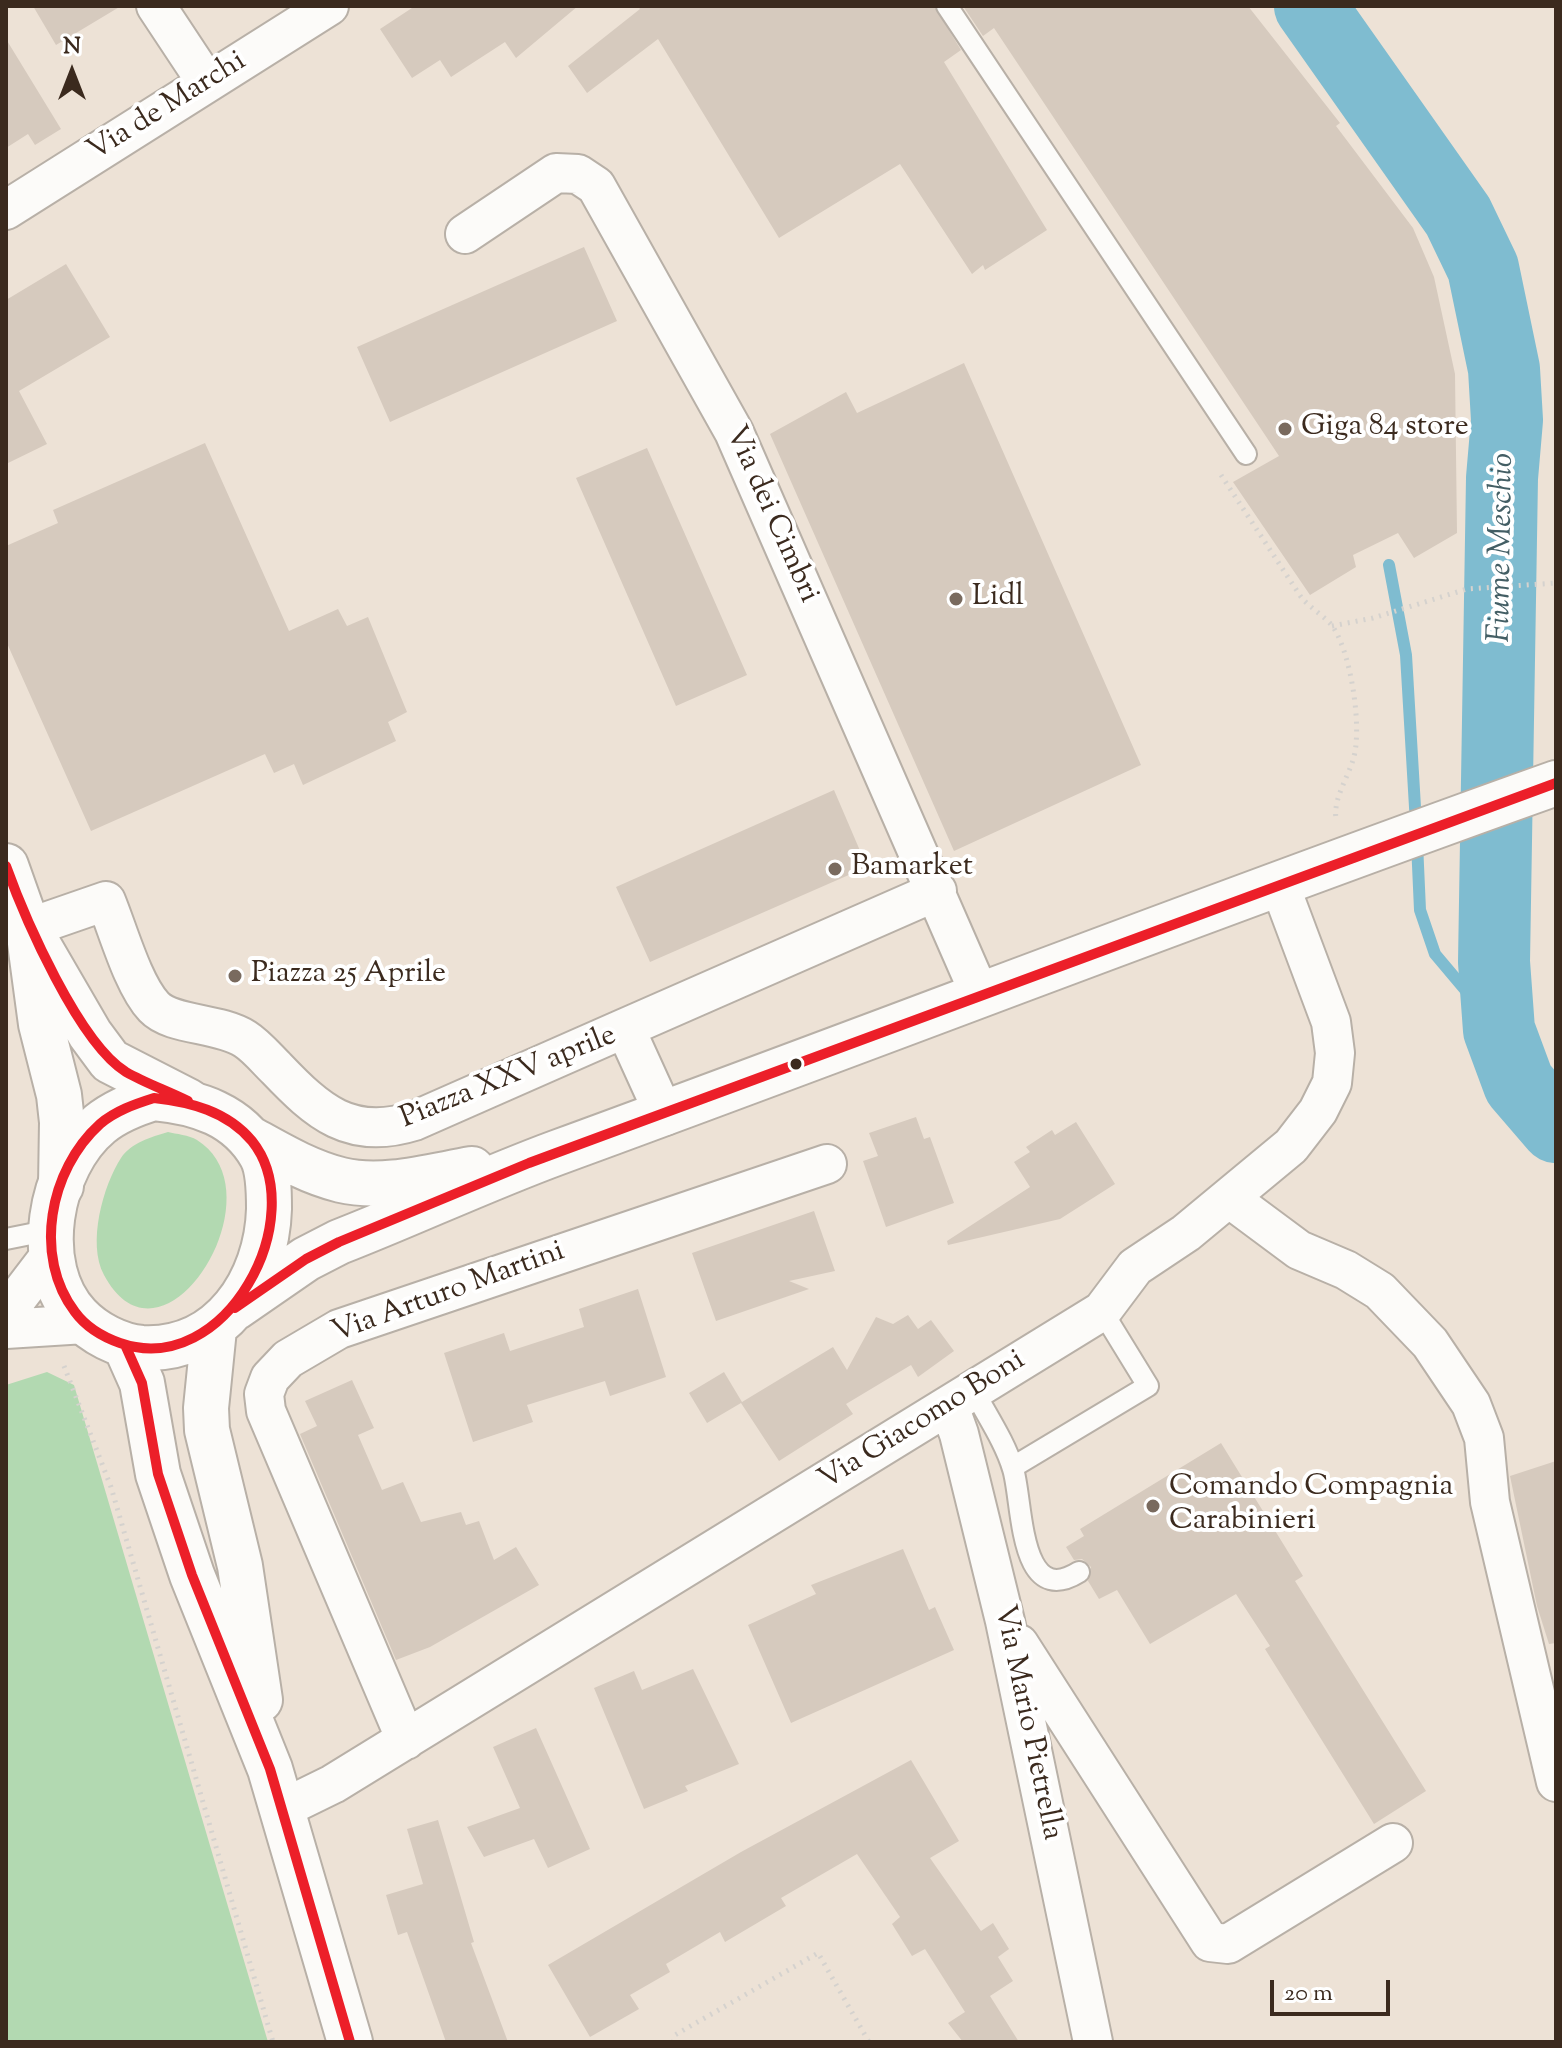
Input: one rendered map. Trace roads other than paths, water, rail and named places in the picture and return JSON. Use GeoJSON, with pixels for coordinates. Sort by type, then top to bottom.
{"type":"FeatureCollection","features":[{"type":"Feature","properties":{"kind":"main road"},"geometry":{"type":"LineString","coordinates":[[6,866],[17,932],[62,1122],[61,1186],[51,1242],[57,1283],[68,1305],[85,1324],[126,1347],[160,1349],[189,1342],[306,1259],[339,1242],[555,1154],[665,1116],[1279,883],[1556,783]]}},
{"type":"Feature","properties":{"kind":"main road"},"geometry":{"type":"LineString","coordinates":[[17,932],[79,1010],[90,1034],[110,1061],[188,1101],[221,1114],[249,1138],[263,1158],[269,1195],[268,1232],[259,1269],[224,1318],[206,1408],[207,1430],[240,1566],[276,1789]]}},
{"type":"Feature","properties":{"kind":"main road"},"geometry":{"type":"LineString","coordinates":[[61,1186],[85,1139],[113,1115],[126,1107],[154,1098],[188,1101]]}},
{"type":"Feature","properties":{"kind":"main road"},"geometry":{"type":"LineString","coordinates":[[249,1138],[323,1174],[367,1182],[416,1179],[555,1154]]}},
{"type":"Feature","properties":{"kind":"main road"},"geometry":{"type":"LineString","coordinates":[[126,1347],[142,1383],[158,1474],[192,1575],[276,1789],[350,2042]]}},
{"type":"Feature","properties":{"kind":"street"},"geometry":{"type":"LineString","coordinates":[[156,6],[207,83]]}},
{"type":"Feature","properties":{"kind":"street","name":"Via de Marchi"},"geometry":{"type":"LineString","coordinates":[[6,210],[329,6]]}},
{"type":"Feature","properties":{"kind":"street","name":"Via dei Cimbri"},"geometry":{"type":"LineString","coordinates":[[465,234],[556,173],[578,174],[596,186],[734,432],[981,997]]}},
{"type":"Feature","properties":{"kind":"street","name":"Via Giacomo Boni"},"geometry":{"type":"LineString","coordinates":[[276,1789],[333,1784],[1102,1311],[1135,1267],[1229,1198],[1291,1146],[1318,1111],[1332,1083],[1335,1053],[1331,1022],[1279,883]]}},
{"type":"Feature","properties":{"kind":"street"},"geometry":{"type":"LineString","coordinates":[[625,1028],[937,891]]}},
{"type":"Feature","properties":{"kind":"street","name":"Piazza XXV aprile"},"geometry":{"type":"LineString","coordinates":[[17,932],[106,901],[144,992],[163,1015],[202,1022],[246,1039],[322,1111],[346,1123],[383,1128],[414,1121],[625,1028],[665,1116]]}},
{"type":"Feature","properties":{"kind":"street","name":"Via Arturo Martini"},"geometry":{"type":"LineString","coordinates":[[406,1740],[266,1411],[264,1394],[270,1378],[288,1359],[370,1316],[827,1164]]}},
{"type":"Feature","properties":{"kind":"street"},"geometry":{"type":"LineString","coordinates":[[1229,1198],[1299,1250],[1362,1277],[1380,1291],[1420,1331],[1471,1404],[1484,1438],[1490,1502],[1556,1782]]}},
{"type":"Feature","properties":{"kind":"street"},"geometry":{"type":"LineString","coordinates":[[6,1313],[51,1242]]}},
{"type":"Feature","properties":{"kind":"street"},"geometry":{"type":"LineString","coordinates":[[6,1329],[85,1324]]}},
{"type":"Feature","properties":{"kind":"street","name":"Via Mario Pietrella"},"geometry":{"type":"LineString","coordinates":[[961,1398],[959,1434],[1005,1621],[1093,2042]]}},
{"type":"Feature","properties":{"kind":"street"},"geometry":{"type":"LineString","coordinates":[[1005,1621],[1210,1942],[1228,1944],[1393,1843]]}},
{"type":"Feature","properties":{"kind":"lane"},"geometry":{"type":"LineString","coordinates":[[947,6],[1246,454]]}},
{"type":"Feature","properties":{"kind":"lane"},"geometry":{"type":"LineString","coordinates":[[6,1239],[51,1242]]}},
{"type":"Feature","properties":{"kind":"lane"},"geometry":{"type":"LineString","coordinates":[[1013,1467],[1148,1386],[1102,1311]]}},
{"type":"Feature","properties":{"kind":"lane"},"geometry":{"type":"LineString","coordinates":[[961,1398],[1013,1467],[1032,1563],[1044,1576],[1053,1579],[1079,1572]]}},
{"type":"Feature","properties":{"kind":"waterway","name":"Fiume Meschio"},"geometry":{"type":"LineString","coordinates":[[1310,6],[1458,216],[1483,268],[1504,369],[1507,420],[1502,478],[1494,962],[1499,1030],[1519,1084],[1556,1127]]}},
{"type":"Feature","properties":{"kind":"waterway"},"geometry":{"type":"LineString","coordinates":[[1389,565],[1406,655],[1416,824]]}},
{"type":"Feature","properties":{"kind":"waterway"},"geometry":{"type":"LineString","coordinates":[[1417,843],[1420,910],[1435,954],[1499,1030]]}},
{"type":"Feature","properties":{"kind":"place","name":"Giga 84 store"},"geometry":{"type":"Point","coordinates":[1285,429]}},
{"type":"Feature","properties":{"kind":"place","name":"Lidl"},"geometry":{"type":"Point","coordinates":[956,599]}},
{"type":"Feature","properties":{"kind":"place","name":"Bamarket"},"geometry":{"type":"Point","coordinates":[835,869]}},
{"type":"Feature","properties":{"kind":"place","name":"Piazza 25 Aprile"},"geometry":{"type":"Point","coordinates":[235,976]}},
{"type":"Feature","properties":{"kind":"place","name":"Comando Compagnia Carabinieri"},"geometry":{"type":"Point","coordinates":[1153,1506]}}]}
